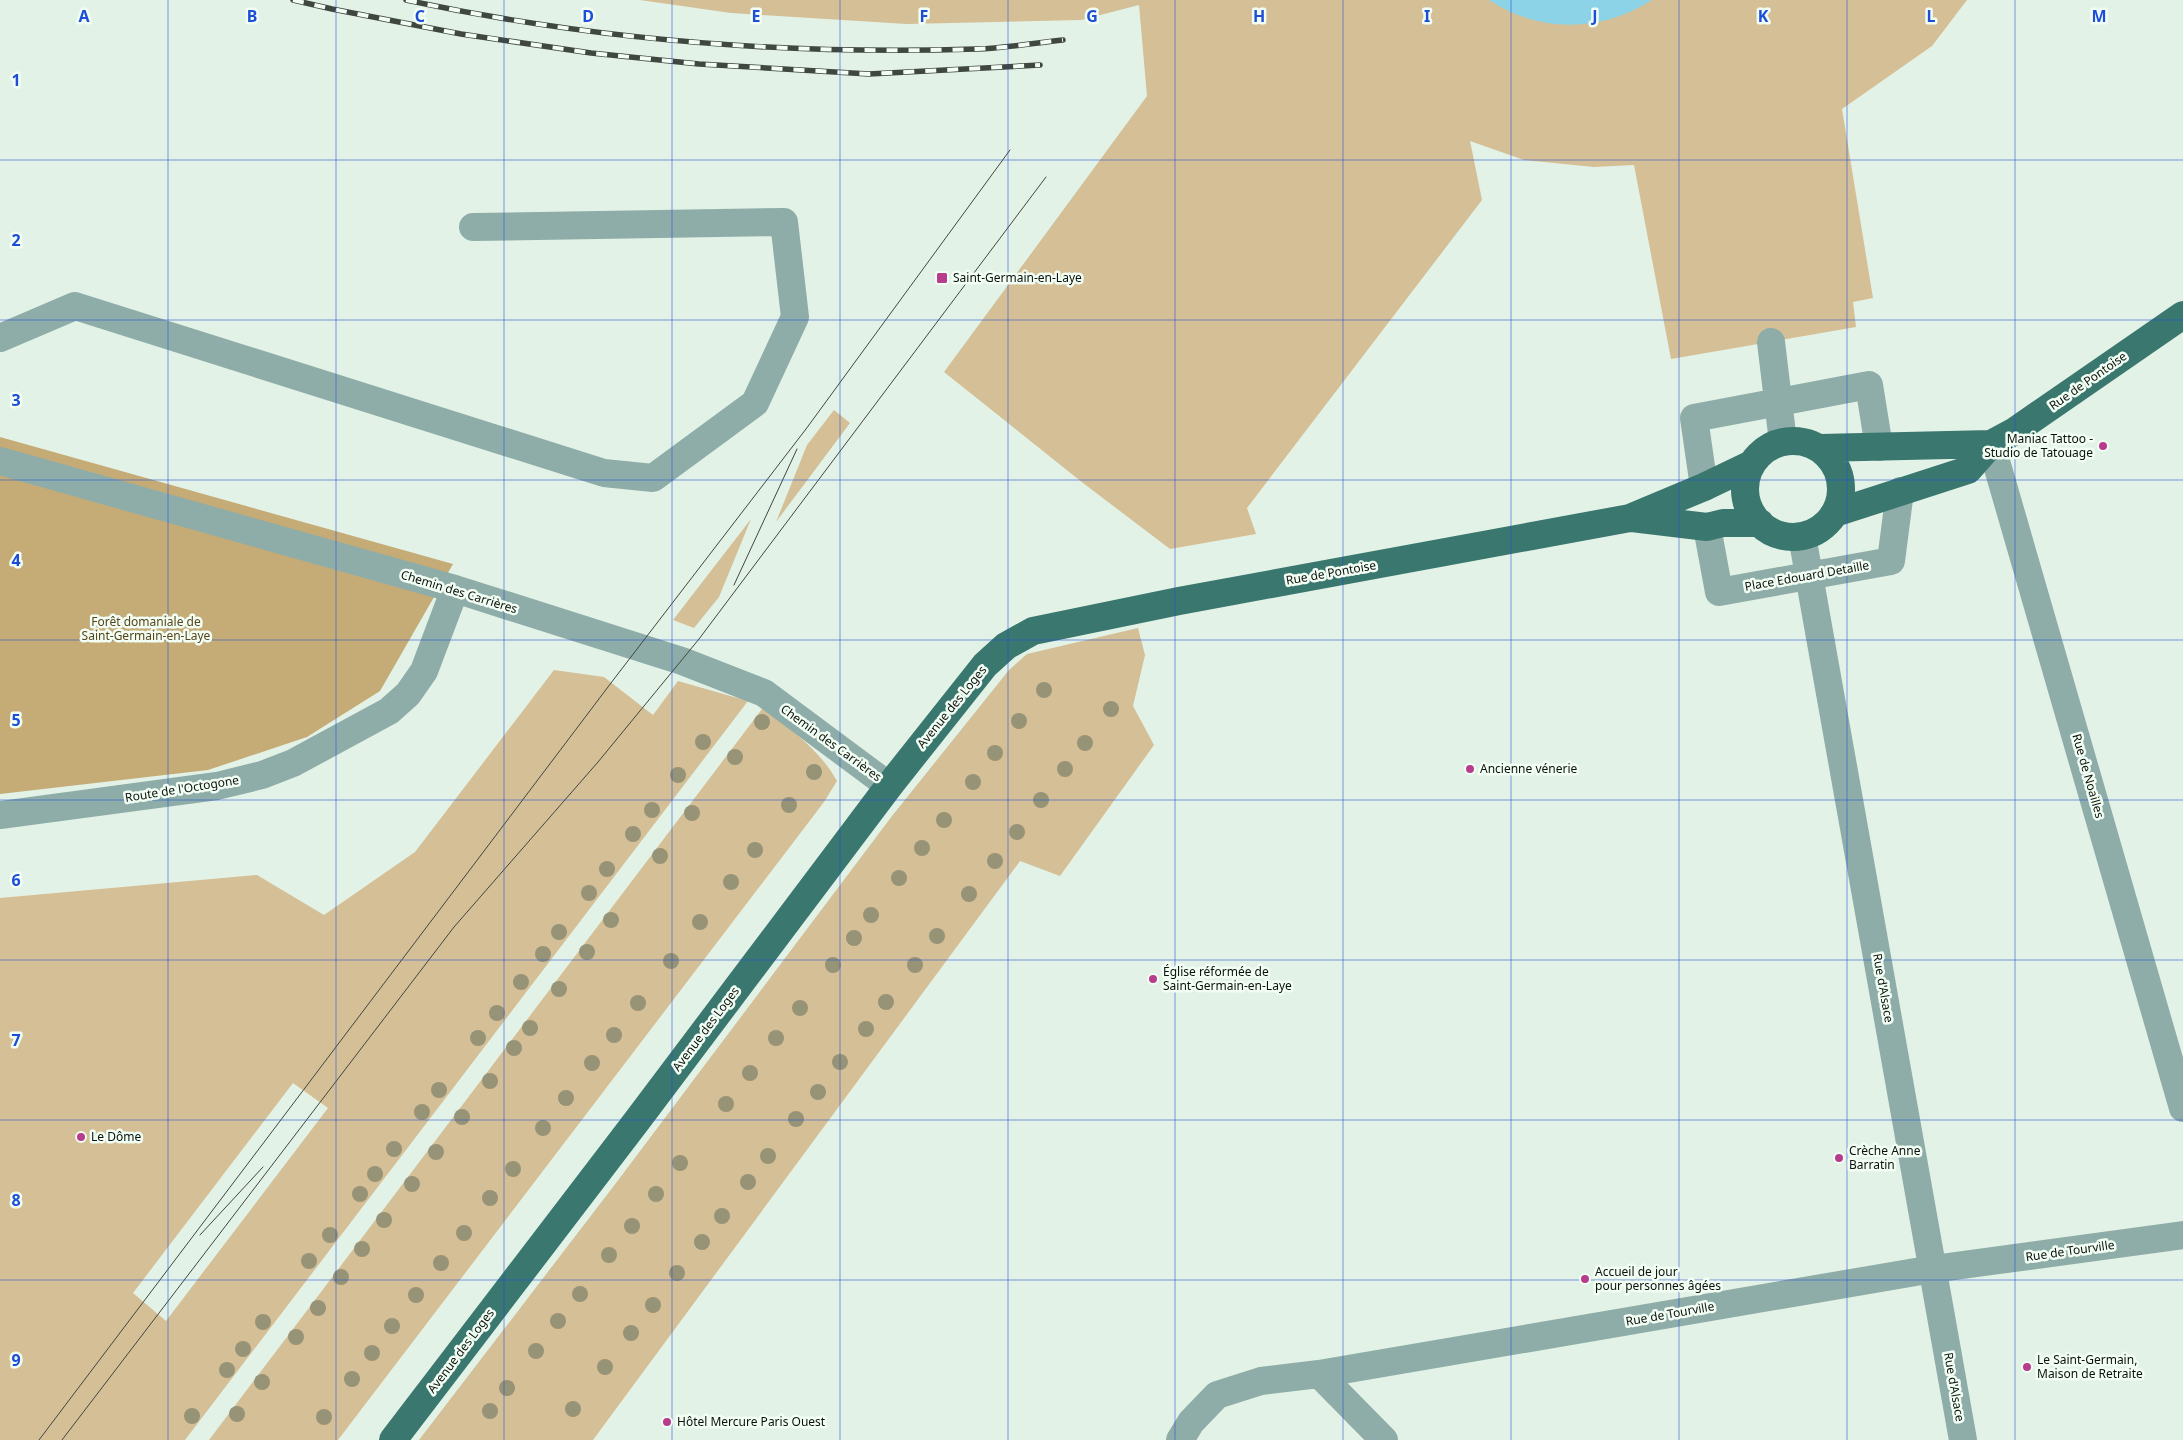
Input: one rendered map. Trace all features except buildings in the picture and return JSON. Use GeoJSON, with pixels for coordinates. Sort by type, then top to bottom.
{"type":"FeatureCollection","features":[{"type":"Feature","properties":{"kind":"main road","name":"Rue de Pontoise"},"geometry":{"type":"LineString","coordinates":[[1835,513],[1968,470],[1991,444],[2014,431],[2183,315]]}},
{"type":"Feature","properties":{"kind":"main road"},"geometry":{"type":"LineString","coordinates":[[1790,440],[1805,442],[1820,448],[1831,458],[1838,471],[1841,485],[1840,500],[1835,513],[1826,524],[1815,532],[1789,537],[1777,534],[1760,523],[1748,505],[1745,491],[1746,477],[1752,464],[1762,452],[1775,444],[1790,440]]}},
{"type":"Feature","properties":{"kind":"main road","name":"Rue de Pontoise"},"geometry":{"type":"LineString","coordinates":[[1820,448],[1991,444]]}},
{"type":"Feature","properties":{"kind":"main road","name":"Rue de Pontoise"},"geometry":{"type":"LineString","coordinates":[[1033,631],[1188,599],[1630,518],[1704,487],[1752,464]]}},
{"type":"Feature","properties":{"kind":"main road","name":"Rue de Pontoise"},"geometry":{"type":"LineString","coordinates":[[1630,518],[1706,527],[1723,523],[1760,523]]}},
{"type":"Feature","properties":{"kind":"main road","name":"Avenue des Loges"},"geometry":{"type":"LineString","coordinates":[[393,1440],[890,786],[986,665],[1006,646],[1033,631]]}},
{"type":"Feature","properties":{"kind":"street"},"geometry":{"type":"LineString","coordinates":[[0,338],[75,306],[604,473],[653,478],[755,403],[795,317],[784,222],[472,227]]}},
{"type":"Feature","properties":{"kind":"street"},"geometry":{"type":"LineString","coordinates":[[1770,342],[1783,442]]}},
{"type":"Feature","properties":{"kind":"street"},"geometry":{"type":"LineString","coordinates":[[1704,487],[1694,418],[1869,385],[1879,448]]}},
{"type":"Feature","properties":{"kind":"street","name":"Rue de Noailles"},"geometry":{"type":"LineString","coordinates":[[1991,444],[2183,1108]]}},
{"type":"Feature","properties":{"kind":"street","name":"Chemin des Carrières"},"geometry":{"type":"LineString","coordinates":[[0,461],[455,589],[682,660],[764,693],[890,786]]}},
{"type":"Feature","properties":{"kind":"street","name":"Place Edouard Detaille"},"geometry":{"type":"LineString","coordinates":[[1706,527],[1719,592],[1891,561],[1900,491]]}},
{"type":"Feature","properties":{"kind":"street","name":"Rue d'Alsace"},"geometry":{"type":"LineString","coordinates":[[1802,536],[1963,1440]]}},
{"type":"Feature","properties":{"kind":"street","name":"Route de l'Octogone"},"geometry":{"type":"LineString","coordinates":[[0,815],[217,786],[262,775],[293,763],[389,711],[408,694],[424,671],[455,589]]}},
{"type":"Feature","properties":{"kind":"street","name":"Rue de Tourville"},"geometry":{"type":"LineString","coordinates":[[1180,1440],[1191,1422],[1218,1395],[1261,1382],[1319,1374],[1933,1269],[2183,1235]]}},
{"type":"Feature","properties":{"kind":"street"},"geometry":{"type":"LineString","coordinates":[[1319,1374],[1384,1440]]}},
{"type":"Feature","properties":{"kind":"shaded area"},"geometry":{"type":"Polygon","coordinates":[[[640,0],[1967,0],[1932,46],[1842,109],[1873,298],[1853,302],[1856,327],[1671,359],[1634,165],[1594,167],[1524,160],[1470,141],[1482,200],[1247,508],[1256,534],[1170,549],[1083,483],[944,372],[1147,96],[1139,5],[1081,20],[907,24],[731,13],[640,0]]]}},
{"type":"Feature","properties":{"kind":"shaded area"},"geometry":{"type":"Polygon","coordinates":[[[834,410],[850,423],[776,522],[807,445],[834,410]]]}},
{"type":"Feature","properties":{"kind":"shaded area"},"geometry":{"type":"Polygon","coordinates":[[[751,519],[719,597],[694,628],[673,620],[751,519]]]}},
{"type":"Feature","properties":{"kind":"shaded area"},"geometry":{"type":"Polygon","coordinates":[[[1138,628],[1145,655],[1133,706],[1154,745],[1060,876],[1020,861],[593,1440],[419,1440],[616,1183],[892,816],[1009,670],[1027,654],[1138,628]]]}},
{"type":"Feature","properties":{"kind":"shaded area"},"geometry":{"type":"Polygon","coordinates":[[[554,670],[604,677],[653,715],[678,681],[748,701],[185,1440],[0,1440],[0,898],[257,875],[324,915],[415,852],[554,670]],[[293,1083],[133,1293],[166,1321],[328,1108],[293,1083]]]}},
{"type":"Feature","properties":{"kind":"shaded area"},"geometry":{"type":"Polygon","coordinates":[[[762,709],[804,741],[830,770],[837,781],[824,802],[338,1440],[209,1440],[762,709]]]}},
{"type":"Feature","properties":{"kind":"green space","name":"Forêt domaniale de Saint-Germain-en-Laye"},"geometry":{"type":"Polygon","coordinates":[[[0,437],[453,564],[380,691],[307,737],[208,770],[0,794],[0,437]]]}},
{"type":"Feature","properties":{"kind":"water"},"geometry":{"type":"Polygon","coordinates":[[[1489,0],[1652,0],[1612,19],[1570,25],[1528,19],[1508,11],[1489,0]]]}},
{"type":"Feature","properties":{"kind":"tram line"},"geometry":{"type":"LineString","coordinates":[[39,1440],[614,679],[806,429],[1010,150]]}},
{"type":"Feature","properties":{"kind":"tram line"},"geometry":{"type":"LineString","coordinates":[[62,1440],[454,927],[598,762],[699,639],[1046,177]]}},
{"type":"Feature","properties":{"kind":"tram line"},"geometry":{"type":"LineString","coordinates":[[734,585],[797,449]]}},
{"type":"Feature","properties":{"kind":"tram line"},"geometry":{"type":"LineString","coordinates":[[200,1235],[263,1167]]}},
{"type":"Feature","properties":{"kind":"railway"},"geometry":{"type":"LineString","coordinates":[[293,0],[461,34],[591,53],[699,64],[869,74],[1040,65]]}},
{"type":"Feature","properties":{"kind":"railway"},"geometry":{"type":"LineString","coordinates":[[406,0],[476,14],[618,35],[762,47],[834,50],[977,49],[1063,40]]}},
{"type":"Feature","properties":{"kind":"place","name":"Saint-Germain-en-Laye"},"geometry":{"type":"Point","coordinates":[942,278]}},
{"type":"Feature","properties":{"kind":"place","name":"Maniac Tattoo - Studio de Tatouage"},"geometry":{"type":"Point","coordinates":[2103,446]}},
{"type":"Feature","properties":{"kind":"place","name":"Ancienne vénerie"},"geometry":{"type":"Point","coordinates":[1470,769]}},
{"type":"Feature","properties":{"kind":"place","name":"Église réformée de Saint-Germain-en-Laye"},"geometry":{"type":"Point","coordinates":[1153,979]}},
{"type":"Feature","properties":{"kind":"place","name":"Le Dôme"},"geometry":{"type":"Point","coordinates":[81,1137]}},
{"type":"Feature","properties":{"kind":"place","name":"Crèche Anne Barratin"},"geometry":{"type":"Point","coordinates":[1839,1158]}},
{"type":"Feature","properties":{"kind":"place","name":"Accueil de jour pour personnes âgées"},"geometry":{"type":"Point","coordinates":[1585,1279]}},
{"type":"Feature","properties":{"kind":"place","name":"Le Saint-Germain, Maison de Retraite"},"geometry":{"type":"Point","coordinates":[2027,1367]}},
{"type":"Feature","properties":{"kind":"place","name":"Hôtel Mercure Paris Ouest"},"geometry":{"type":"Point","coordinates":[667,1422]}}]}
